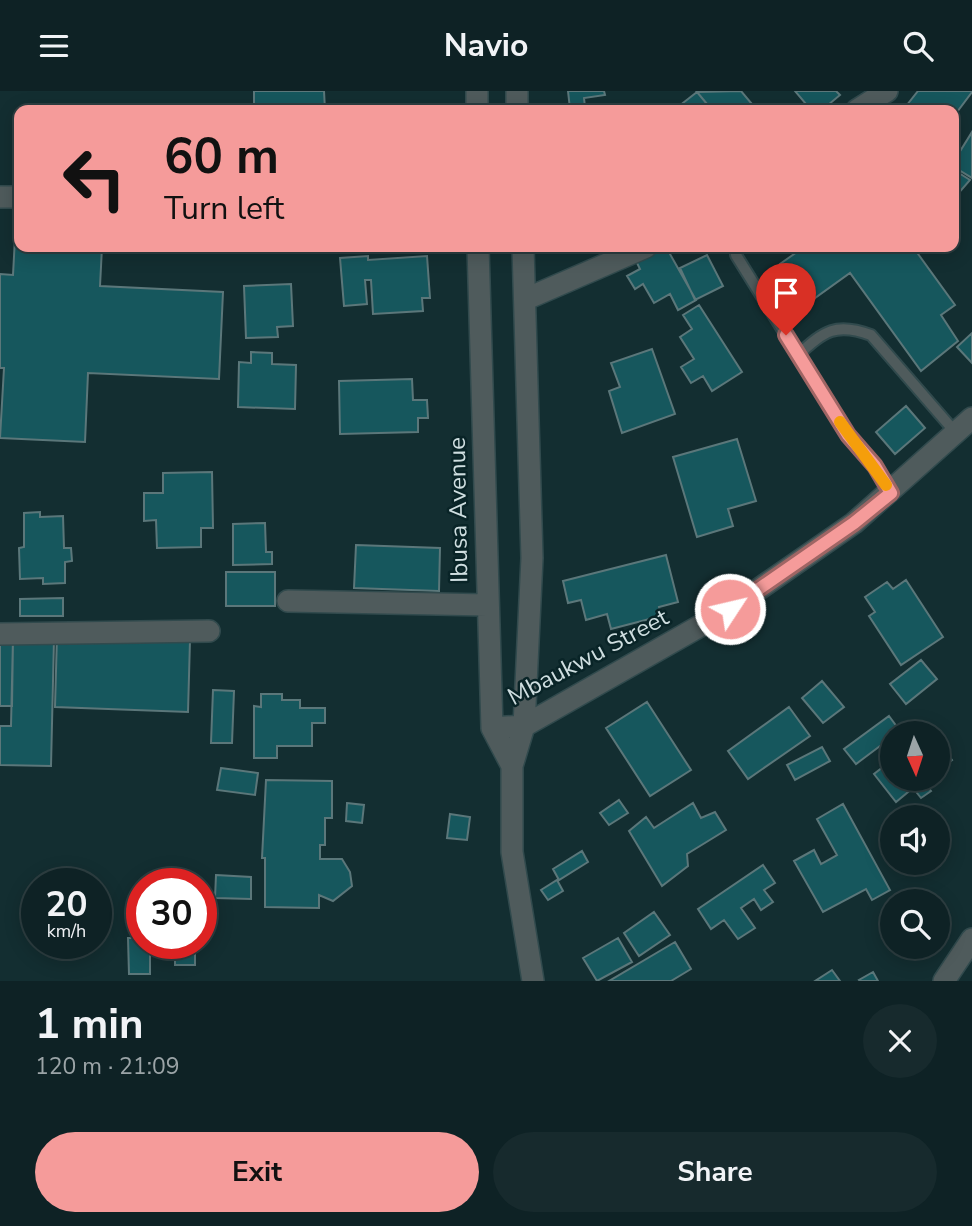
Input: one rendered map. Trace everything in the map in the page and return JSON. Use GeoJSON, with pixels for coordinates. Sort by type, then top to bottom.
{"type":"FeatureCollection","features":[{"type":"Feature","properties":{"kind":"street"},"geometry":{"type":"LineString","coordinates":[[866,105],[887,91]]}},
{"type":"Feature","properties":{"kind":"street","name":"Ibusa Avenue"},"geometry":{"type":"LineString","coordinates":[[478,252],[492,728],[512,766]]}},
{"type":"Feature","properties":{"kind":"street","name":"Ibusa Avenue"},"geometry":{"type":"LineString","coordinates":[[523,252],[532,558],[524,726],[512,766],[512,852],[533,981]]}},
{"type":"Feature","properties":{"kind":"street"},"geometry":{"type":"LineString","coordinates":[[526,299],[634,252]]}},
{"type":"Feature","properties":{"kind":"street","name":"Mbaukwu Street"},"geometry":{"type":"LineString","coordinates":[[492,728],[524,726],[730,609],[854,523],[891,493],[972,418]]}},
{"type":"Feature","properties":{"kind":"street"},"geometry":{"type":"LineString","coordinates":[[288,601],[487,605]]}},
{"type":"Feature","properties":{"kind":"street"},"geometry":{"type":"LineString","coordinates":[[0,634],[209,631]]}},
{"type":"Feature","properties":{"kind":"street"},"geometry":{"type":"LineString","coordinates":[[944,981],[972,939]]}},
{"type":"Feature","properties":{"kind":"lane"},"geometry":{"type":"LineString","coordinates":[[736,255],[848,435],[875,466],[891,493]]}},
{"type":"Feature","properties":{"kind":"lane"},"geometry":{"type":"LineString","coordinates":[[798,355],[824,332],[852,328],[871,335],[956,433]]}},
{"type":"Feature","properties":{"kind":"building"},"geometry":{"type":"Polygon","coordinates":[[[254,91],[324,91],[325,105],[254,105],[254,91]]]}},
{"type":"Feature","properties":{"kind":"building"},"geometry":{"type":"Polygon","coordinates":[[[568,91],[604,91],[605,95],[584,98],[585,105],[570,105],[568,91]]]}},
{"type":"Feature","properties":{"kind":"building"},"geometry":{"type":"Polygon","coordinates":[[[741,91],[753,105],[708,105],[697,92],[741,91]]]}},
{"type":"Feature","properties":{"kind":"building"},"geometry":{"type":"Polygon","coordinates":[[[795,91],[836,91],[840,95],[828,105],[807,105],[795,91]]]}},
{"type":"Feature","properties":{"kind":"building"},"geometry":{"type":"Polygon","coordinates":[[[918,91],[972,91],[959,109],[959,105],[907,105],[918,91]]]}},
{"type":"Feature","properties":{"kind":"building"},"geometry":{"type":"Polygon","coordinates":[[[697,92],[708,105],[680,105],[697,92]]]}},
{"type":"Feature","properties":{"kind":"building"},"geometry":{"type":"Polygon","coordinates":[[[972,132],[972,178],[959,170],[959,153],[972,132]]]}},
{"type":"Feature","properties":{"kind":"building"},"geometry":{"type":"Polygon","coordinates":[[[959,173],[970,180],[959,193],[959,173]]]}},
{"type":"Feature","properties":{"kind":"building"},"geometry":{"type":"Polygon","coordinates":[[[14,252],[102,252],[100,286],[223,292],[219,379],[88,373],[85,442],[0,438],[4,368],[0,368],[0,274],[13,275],[14,252]]]}},
{"type":"Feature","properties":{"kind":"building"},"geometry":{"type":"Polygon","coordinates":[[[639,252],[669,252],[696,300],[678,310],[670,294],[654,303],[643,284],[635,289],[627,276],[640,269],[633,255],[639,252]]]}},
{"type":"Feature","properties":{"kind":"building"},"geometry":{"type":"Polygon","coordinates":[[[797,252],[917,252],[955,305],[941,315],[958,341],[921,371],[850,273],[808,303],[780,264],[797,252]]]}},
{"type":"Feature","properties":{"kind":"building"},"geometry":{"type":"Polygon","coordinates":[[[707,255],[723,286],[695,300],[680,268],[707,255]]]}},
{"type":"Feature","properties":{"kind":"building"},"geometry":{"type":"Polygon","coordinates":[[[368,256],[368,260],[427,256],[430,298],[422,298],[423,311],[373,314],[371,280],[365,280],[367,304],[344,306],[340,258],[368,256]]]}},
{"type":"Feature","properties":{"kind":"building"},"geometry":{"type":"Polygon","coordinates":[[[291,284],[293,326],[277,327],[278,337],[246,338],[244,286],[291,284]]]}},
{"type":"Feature","properties":{"kind":"building"},"geometry":{"type":"Polygon","coordinates":[[[699,305],[742,372],[712,391],[703,376],[691,383],[681,367],[694,359],[680,337],[692,329],[683,315],[699,305]]]}},
{"type":"Feature","properties":{"kind":"building"},"geometry":{"type":"Polygon","coordinates":[[[972,333],[972,363],[957,347],[972,333]]]}},
{"type":"Feature","properties":{"kind":"building"},"geometry":{"type":"Polygon","coordinates":[[[652,349],[675,414],[622,433],[609,391],[620,387],[611,363],[652,349]]]}},
{"type":"Feature","properties":{"kind":"building"},"geometry":{"type":"Polygon","coordinates":[[[251,352],[272,353],[272,364],[296,365],[295,409],[238,407],[239,362],[251,363],[251,352]]]}},
{"type":"Feature","properties":{"kind":"building"},"geometry":{"type":"Polygon","coordinates":[[[412,379],[413,400],[427,400],[428,418],[418,418],[418,432],[340,434],[339,381],[412,379]]]}},
{"type":"Feature","properties":{"kind":"building"},"geometry":{"type":"Polygon","coordinates":[[[906,406],[925,428],[895,454],[876,432],[906,406]]]}},
{"type":"Feature","properties":{"kind":"building"},"geometry":{"type":"Polygon","coordinates":[[[737,439],[756,501],[728,509],[733,526],[697,537],[673,457],[737,439]]]}},
{"type":"Feature","properties":{"kind":"building"},"geometry":{"type":"Polygon","coordinates":[[[212,472],[213,528],[201,528],[201,547],[157,548],[156,520],[144,521],[144,493],[163,493],[163,473],[212,472]]]}},
{"type":"Feature","properties":{"kind":"building"},"geometry":{"type":"Polygon","coordinates":[[[40,512],[40,517],[63,516],[64,548],[71,548],[72,561],[65,562],[65,583],[43,584],[43,578],[20,579],[19,548],[24,547],[24,513],[40,512]]]}},
{"type":"Feature","properties":{"kind":"building"},"geometry":{"type":"Polygon","coordinates":[[[265,523],[266,552],[272,552],[272,564],[233,565],[233,524],[265,523]]]}},
{"type":"Feature","properties":{"kind":"building"},"geometry":{"type":"Polygon","coordinates":[[[356,545],[440,548],[439,591],[354,588],[356,545]]]}},
{"type":"Feature","properties":{"kind":"building"},"geometry":{"type":"Polygon","coordinates":[[[666,555],[678,602],[659,607],[661,616],[611,629],[607,614],[586,620],[581,600],[568,603],[563,581],[666,555]]]}},
{"type":"Feature","properties":{"kind":"building"},"geometry":{"type":"Polygon","coordinates":[[[226,572],[275,572],[275,606],[226,606],[226,572]]]}},
{"type":"Feature","properties":{"kind":"building"},"geometry":{"type":"Polygon","coordinates":[[[906,580],[943,637],[901,665],[869,616],[875,612],[865,597],[887,582],[893,589],[906,580]]]}},
{"type":"Feature","properties":{"kind":"building"},"geometry":{"type":"Polygon","coordinates":[[[63,598],[63,616],[20,616],[20,599],[63,598]]]}},
{"type":"Feature","properties":{"kind":"building"},"geometry":{"type":"Polygon","coordinates":[[[57,635],[190,640],[188,712],[55,707],[57,635]]]}},
{"type":"Feature","properties":{"kind":"building"},"geometry":{"type":"Polygon","coordinates":[[[0,638],[13,638],[12,706],[0,706],[0,638]]]}},
{"type":"Feature","properties":{"kind":"building"},"geometry":{"type":"Polygon","coordinates":[[[13,638],[54,639],[51,766],[0,765],[0,726],[11,726],[13,638]]]}},
{"type":"Feature","properties":{"kind":"building"},"geometry":{"type":"Polygon","coordinates":[[[921,660],[937,679],[906,704],[890,684],[921,660]]]}},
{"type":"Feature","properties":{"kind":"building"},"geometry":{"type":"Polygon","coordinates":[[[822,681],[844,707],[823,723],[802,698],[822,681]]]}},
{"type":"Feature","properties":{"kind":"building"},"geometry":{"type":"Polygon","coordinates":[[[213,690],[234,691],[232,743],[211,743],[213,690]]]}},
{"type":"Feature","properties":{"kind":"building"},"geometry":{"type":"Polygon","coordinates":[[[261,694],[282,694],[282,700],[300,700],[300,708],[325,708],[325,723],[312,723],[312,746],[277,746],[277,758],[254,758],[254,706],[261,707],[261,694]]]}},
{"type":"Feature","properties":{"kind":"building"},"geometry":{"type":"Polygon","coordinates":[[[647,702],[691,770],[650,796],[606,728],[647,702]]]}},
{"type":"Feature","properties":{"kind":"building"},"geometry":{"type":"Polygon","coordinates":[[[789,707],[810,736],[748,779],[728,751],[789,707]]]}},
{"type":"Feature","properties":{"kind":"building"},"geometry":{"type":"Polygon","coordinates":[[[880,723],[880,746],[856,764],[844,749],[880,723]]]}},
{"type":"Feature","properties":{"kind":"building"},"geometry":{"type":"Polygon","coordinates":[[[822,747],[830,761],[795,780],[787,765],[822,747]]]}},
{"type":"Feature","properties":{"kind":"building"},"geometry":{"type":"Polygon","coordinates":[[[221,768],[258,773],[255,795],[217,790],[221,768]]]}},
{"type":"Feature","properties":{"kind":"building"},"geometry":{"type":"Polygon","coordinates":[[[880,769],[880,782],[874,774],[880,769]]]}},
{"type":"Feature","properties":{"kind":"building"},"geometry":{"type":"Polygon","coordinates":[[[266,780],[332,781],[332,818],[325,818],[325,845],[320,845],[320,859],[342,859],[350,872],[352,886],[333,901],[319,895],[319,908],[265,907],[265,858],[262,858],[266,780]]]}},
{"type":"Feature","properties":{"kind":"building"},"geometry":{"type":"Polygon","coordinates":[[[887,791],[909,791],[896,802],[887,791]]]}},
{"type":"Feature","properties":{"kind":"building"},"geometry":{"type":"Polygon","coordinates":[[[915,791],[931,791],[921,798],[915,791]]]}},
{"type":"Feature","properties":{"kind":"building"},"geometry":{"type":"Polygon","coordinates":[[[619,800],[628,813],[609,825],[600,813],[619,800]]]}},
{"type":"Feature","properties":{"kind":"building"},"geometry":{"type":"Polygon","coordinates":[[[347,803],[364,805],[362,823],[346,821],[347,803]]]}},
{"type":"Feature","properties":{"kind":"building"},"geometry":{"type":"Polygon","coordinates":[[[693,803],[701,818],[715,812],[726,830],[687,854],[688,866],[662,886],[629,831],[646,817],[654,828],[693,803]]]}},
{"type":"Feature","properties":{"kind":"building"},"geometry":{"type":"Polygon","coordinates":[[[843,804],[889,889],[880,889],[880,896],[872,900],[866,889],[823,912],[794,861],[814,850],[821,864],[837,855],[817,819],[843,804]]]}},
{"type":"Feature","properties":{"kind":"building"},"geometry":{"type":"Polygon","coordinates":[[[450,814],[470,817],[467,840],[447,838],[450,814]]]}},
{"type":"Feature","properties":{"kind":"building"},"geometry":{"type":"Polygon","coordinates":[[[582,851],[588,862],[559,880],[553,869],[582,851]]]}},
{"type":"Feature","properties":{"kind":"building"},"geometry":{"type":"Polygon","coordinates":[[[763,865],[775,883],[764,890],[773,902],[761,910],[754,899],[741,908],[755,928],[738,939],[724,920],[711,929],[698,909],[763,865]]]}},
{"type":"Feature","properties":{"kind":"building"},"geometry":{"type":"Polygon","coordinates":[[[217,875],[251,877],[251,899],[217,898],[217,875]]]}},
{"type":"Feature","properties":{"kind":"building"},"geometry":{"type":"Polygon","coordinates":[[[557,880],[563,891],[548,900],[541,890],[557,880]]]}},
{"type":"Feature","properties":{"kind":"building"},"geometry":{"type":"Polygon","coordinates":[[[654,912],[670,935],[639,956],[624,933],[654,912]]]}},
{"type":"Feature","properties":{"kind":"building"},"geometry":{"type":"Polygon","coordinates":[[[618,938],[632,962],[597,981],[583,958],[618,938]]]}},
{"type":"Feature","properties":{"kind":"building"},"geometry":{"type":"Polygon","coordinates":[[[675,942],[691,969],[671,981],[609,981],[675,942]]]}},
{"type":"Feature","properties":{"kind":"building"},"geometry":{"type":"Polygon","coordinates":[[[129,959],[150,959],[150,974],[129,974],[129,959]]]}},
{"type":"Feature","properties":{"kind":"building"},"geometry":{"type":"Polygon","coordinates":[[[175,959],[195,959],[195,965],[175,965],[175,959]]]}},
{"type":"Feature","properties":{"kind":"building"},"geometry":{"type":"Polygon","coordinates":[[[832,970],[840,981],[815,981],[832,970]]]}},
{"type":"Feature","properties":{"kind":"building"},"geometry":{"type":"Polygon","coordinates":[[[873,972],[878,981],[859,980],[873,972]]]}},
{"type":"Feature","properties":{"kind":"slow traffic"},"geometry":{"type":"LineString","coordinates":[[840,422],[875,466],[886,485]]}},
{"type":"Feature","properties":{"kind":"route"},"geometry":{"type":"LineString","coordinates":[[730,609],[854,523],[891,493],[875,466],[848,435],[786,335]]}}]}
